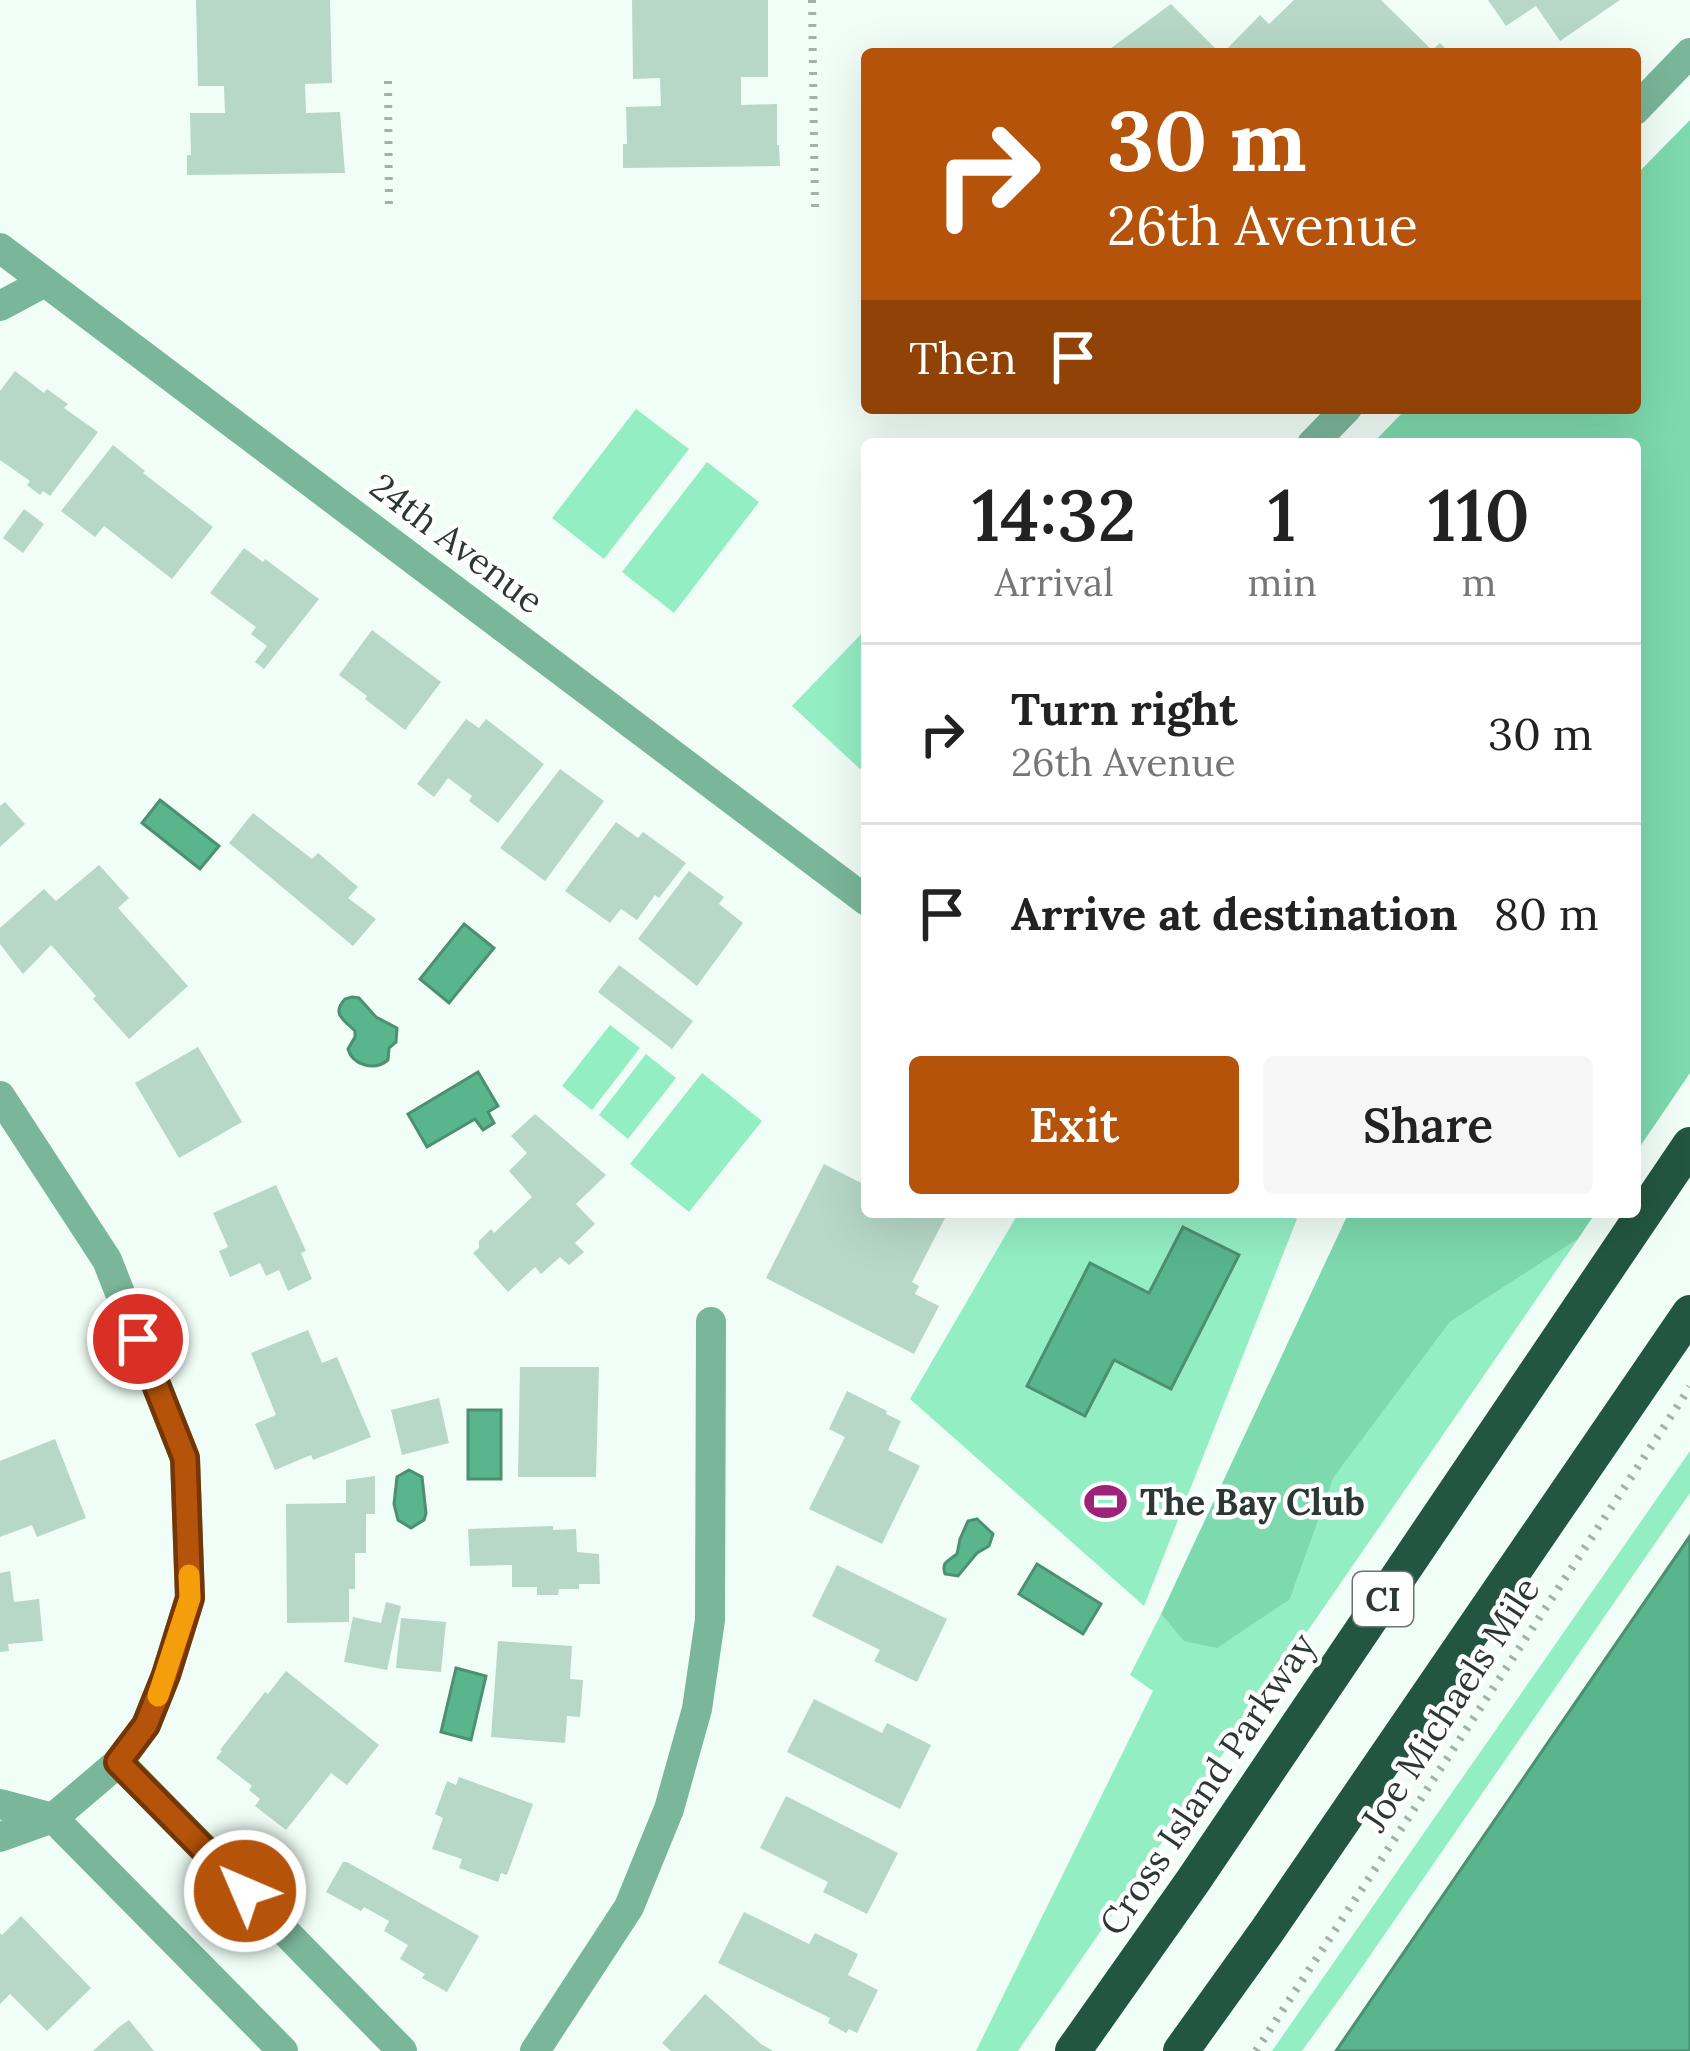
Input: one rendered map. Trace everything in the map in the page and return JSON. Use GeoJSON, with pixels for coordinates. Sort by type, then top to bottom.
{"type":"FeatureCollection","features":[{"type":"Feature","properties":{"kind":"highway","name":"Cross Island Parkway"},"geometry":{"type":"LineString","coordinates":[[1641,1218],[1690,1145]]}},
{"type":"Feature","properties":{"kind":"highway","name":"Cross Island Parkway"},"geometry":{"type":"LineString","coordinates":[[1073,2051],[1641,1218]]}},
{"type":"Feature","properties":{"kind":"highway","name":"CI"},"geometry":{"type":"LineString","coordinates":[[1181,2051],[1690,1313]]}},
{"type":"Feature","properties":{"kind":"street"},"geometry":{"type":"LineString","coordinates":[[1641,104],[1690,53]]}},
{"type":"Feature","properties":{"kind":"street","name":"24th Avenue"},"geometry":{"type":"LineString","coordinates":[[0,248],[861,896]]}},
{"type":"Feature","properties":{"kind":"street"},"geometry":{"type":"LineString","coordinates":[[0,306],[45,282]]}},
{"type":"Feature","properties":{"kind":"street"},"geometry":{"type":"LineString","coordinates":[[1318,438],[1341,414]]}},
{"type":"Feature","properties":{"kind":"street"},"geometry":{"type":"LineString","coordinates":[[0,1096],[107,1259],[185,1458],[190,1598],[146,1725],[118,1762],[53,1818],[0,1837]]}},
{"type":"Feature","properties":{"kind":"street"},"geometry":{"type":"LineString","coordinates":[[535,2051],[629,1907],[669,1809],[697,1709],[710,1620],[711,1322]]}},
{"type":"Feature","properties":{"kind":"street"},"geometry":{"type":"LineString","coordinates":[[118,1762],[402,2051]]}},
{"type":"Feature","properties":{"kind":"street"},"geometry":{"type":"LineString","coordinates":[[0,1804],[53,1818],[283,2051]]}},
{"type":"Feature","properties":{"kind":"path"},"geometry":{"type":"LineString","coordinates":[[812,0],[815,208]]}},
{"type":"Feature","properties":{"kind":"path"},"geometry":{"type":"LineString","coordinates":[[388,81],[388,212]]}},
{"type":"Feature","properties":{"kind":"path","name":"Joe Michaels Mile"},"geometry":{"type":"LineString","coordinates":[[1256,2051],[1690,1388]]}},
{"type":"Feature","properties":{"kind":"shaded area"},"geometry":{"type":"Polygon","coordinates":[[[1690,120],[1690,1073],[1641,1145],[1641,438],[1378,438],[1401,414],[1641,414],[1641,170],[1690,120]]]}},
{"type":"Feature","properties":{"kind":"shaded area"},"geometry":{"type":"Polygon","coordinates":[[[636,409],[689,449],[604,559],[552,518],[636,409]]]}},
{"type":"Feature","properties":{"kind":"shaded area"},"geometry":{"type":"Polygon","coordinates":[[[707,462],[759,502],[674,613],[622,572],[707,462]]]}},
{"type":"Feature","properties":{"kind":"shaded area"},"geometry":{"type":"Polygon","coordinates":[[[861,634],[860,769],[792,706],[861,634]]]}},
{"type":"Feature","properties":{"kind":"shaded area"},"geometry":{"type":"Polygon","coordinates":[[[160,800],[219,846],[200,869],[142,823],[160,800]]]}},
{"type":"Feature","properties":{"kind":"shaded area"},"geometry":{"type":"Polygon","coordinates":[[[464,924],[494,948],[449,1003],[420,979],[464,924]]]}},
{"type":"Feature","properties":{"kind":"shaded area"},"geometry":{"type":"Polygon","coordinates":[[[352,997],[397,1028],[396,1042],[383,1063],[365,1065],[348,1049],[355,1031],[339,1009],[352,997]]]}},
{"type":"Feature","properties":{"kind":"shaded area"},"geometry":{"type":"Polygon","coordinates":[[[610,1025],[640,1048],[592,1110],[562,1086],[610,1025]]]}},
{"type":"Feature","properties":{"kind":"shaded area"},"geometry":{"type":"Polygon","coordinates":[[[646,1054],[676,1078],[628,1139],[599,1115],[646,1054]]]}},
{"type":"Feature","properties":{"kind":"shaded area"},"geometry":{"type":"Polygon","coordinates":[[[478,1072],[498,1106],[488,1112],[494,1123],[483,1130],[475,1119],[427,1147],[408,1114],[478,1072]]]}},
{"type":"Feature","properties":{"kind":"shaded area"},"geometry":{"type":"Polygon","coordinates":[[[702,1073],[762,1121],[689,1212],[630,1164],[702,1073]]]}},
{"type":"Feature","properties":{"kind":"shaded area","name":"The Bay Club"},"geometry":{"type":"Polygon","coordinates":[[[1016,1218],[1297,1219],[1144,1606],[910,1399],[1016,1218]]]}},
{"type":"Feature","properties":{"kind":"shaded area"},"geometry":{"type":"Polygon","coordinates":[[[1346,1218],[1592,1218],[1578,1239],[1450,1322],[1334,1477],[1290,1599],[1217,1648],[1184,1641],[1161,1614],[1346,1218]]]}},
{"type":"Feature","properties":{"kind":"shaded area"},"geometry":{"type":"Polygon","coordinates":[[[1183,1227],[1239,1255],[1171,1389],[1114,1360],[1085,1416],[1027,1386],[1090,1263],[1149,1293],[1183,1227]]]}},
{"type":"Feature","properties":{"kind":"shaded area"},"geometry":{"type":"Polygon","coordinates":[[[1578,1239],[1018,2051],[976,2051],[1153,1691],[1130,1675],[1161,1614],[1184,1640],[1290,1599],[1334,1477],[1450,1322],[1578,1239]]]}},
{"type":"Feature","properties":{"kind":"shaded area"},"geometry":{"type":"Polygon","coordinates":[[[468,1410],[501,1410],[501,1479],[468,1479],[468,1410]]]}},
{"type":"Feature","properties":{"kind":"shaded area"},"geometry":{"type":"Polygon","coordinates":[[[1690,1451],[1690,1493],[1349,1986],[1302,2051],[1272,2051],[1690,1451]]]}},
{"type":"Feature","properties":{"kind":"shaded area"},"geometry":{"type":"Polygon","coordinates":[[[409,1470],[422,1477],[426,1513],[411,1528],[398,1520],[394,1504],[397,1477],[409,1470]]]}},
{"type":"Feature","properties":{"kind":"shaded area"},"geometry":{"type":"Polygon","coordinates":[[[977,1519],[993,1534],[989,1546],[958,1576],[945,1574],[945,1564],[957,1554],[968,1521],[977,1519]]]}},
{"type":"Feature","properties":{"kind":"shaded area"},"geometry":{"type":"Polygon","coordinates":[[[1690,1536],[1690,2051],[1336,2051],[1690,1536]]]}},
{"type":"Feature","properties":{"kind":"shaded area"},"geometry":{"type":"Polygon","coordinates":[[[1037,1564],[1101,1604],[1083,1634],[1019,1594],[1037,1564]]]}},
{"type":"Feature","properties":{"kind":"shaded area"},"geometry":{"type":"Polygon","coordinates":[[[456,1668],[486,1676],[471,1740],[441,1732],[456,1668]]]}},
{"type":"Feature","properties":{"kind":"building"},"geometry":{"type":"Polygon","coordinates":[[[196,0],[330,0],[332,83],[305,84],[306,113],[340,112],[345,173],[187,175],[190,113],[225,113],[224,86],[198,86],[196,0]]]}},
{"type":"Feature","properties":{"kind":"building"},"geometry":{"type":"Polygon","coordinates":[[[632,0],[768,0],[768,77],[741,77],[741,105],[777,104],[780,166],[623,168],[626,107],[661,106],[660,78],[633,79],[632,0]]]}},
{"type":"Feature","properties":{"kind":"building"},"geometry":{"type":"Polygon","coordinates":[[[1294,0],[1381,0],[1430,48],[1228,48],[1260,15],[1269,24],[1294,0]]]}},
{"type":"Feature","properties":{"kind":"building"},"geometry":{"type":"Polygon","coordinates":[[[1488,0],[1620,0],[1560,41],[1536,6],[1506,26],[1488,0]]]}},
{"type":"Feature","properties":{"kind":"building"},"geometry":{"type":"Polygon","coordinates":[[[1171,4],[1215,48],[1111,48],[1171,4]]]}},
{"type":"Feature","properties":{"kind":"building"},"geometry":{"type":"Polygon","coordinates":[[[15,371],[68,404],[64,408],[98,432],[50,496],[43,491],[40,495],[27,485],[30,481],[0,460],[0,391],[15,371]]]}},
{"type":"Feature","properties":{"kind":"building"},"geometry":{"type":"Polygon","coordinates":[[[113,445],[213,527],[172,579],[104,526],[95,537],[61,511],[113,445]]]}},
{"type":"Feature","properties":{"kind":"building"},"geometry":{"type":"Polygon","coordinates":[[[24,509],[44,524],[23,553],[3,538],[24,509]]]}},
{"type":"Feature","properties":{"kind":"building"},"geometry":{"type":"Polygon","coordinates":[[[244,548],[319,599],[264,669],[255,662],[267,646],[251,634],[256,627],[210,593],[244,548]]]}},
{"type":"Feature","properties":{"kind":"building"},"geometry":{"type":"Polygon","coordinates":[[[372,630],[441,682],[405,730],[339,675],[372,630]]]}},
{"type":"Feature","properties":{"kind":"building"},"geometry":{"type":"Polygon","coordinates":[[[466,719],[479,728],[486,719],[544,764],[498,823],[448,778],[434,797],[417,784],[466,719]]]}},
{"type":"Feature","properties":{"kind":"building"},"geometry":{"type":"Polygon","coordinates":[[[560,769],[604,801],[545,881],[500,848],[560,769]]]}},
{"type":"Feature","properties":{"kind":"building"},"geometry":{"type":"Polygon","coordinates":[[[5,802],[25,824],[0,847],[0,806],[5,802]]]}},
{"type":"Feature","properties":{"kind":"building"},"geometry":{"type":"Polygon","coordinates":[[[253,813],[312,859],[318,853],[358,887],[348,898],[376,919],[353,946],[229,843],[253,813]]]}},
{"type":"Feature","properties":{"kind":"building"},"geometry":{"type":"Polygon","coordinates":[[[616,822],[638,838],[643,832],[686,863],[637,920],[621,909],[610,923],[565,891],[616,822]]]}},
{"type":"Feature","properties":{"kind":"building"},"geometry":{"type":"Polygon","coordinates":[[[99,865],[129,898],[118,908],[188,986],[129,1039],[51,945],[23,974],[0,944],[0,928],[44,889],[56,901],[99,865]]]}},
{"type":"Feature","properties":{"kind":"building"},"geometry":{"type":"Polygon","coordinates":[[[689,871],[724,897],[719,904],[743,923],[697,986],[638,939],[689,871]]]}},
{"type":"Feature","properties":{"kind":"building"},"geometry":{"type":"Polygon","coordinates":[[[619,965],[693,1021],[672,1049],[598,992],[619,965]]]}},
{"type":"Feature","properties":{"kind":"building"},"geometry":{"type":"Polygon","coordinates":[[[198,1047],[242,1122],[179,1158],[135,1083],[198,1047]]]}},
{"type":"Feature","properties":{"kind":"building"},"geometry":{"type":"Polygon","coordinates":[[[535,1114],[606,1175],[576,1204],[595,1224],[575,1243],[584,1252],[569,1265],[560,1257],[541,1274],[535,1267],[508,1292],[473,1253],[491,1229],[494,1233],[532,1197],[509,1171],[527,1153],[511,1136],[535,1114]]]}},
{"type":"Feature","properties":{"kind":"building"},"geometry":{"type":"Polygon","coordinates":[[[824,1164],[861,1183],[861,1218],[945,1218],[912,1282],[919,1286],[915,1294],[939,1306],[914,1354],[766,1278],[824,1164]]]}},
{"type":"Feature","properties":{"kind":"building"},"geometry":{"type":"Polygon","coordinates":[[[276,1185],[306,1251],[301,1253],[312,1279],[288,1291],[279,1270],[266,1276],[260,1263],[230,1277],[219,1251],[228,1247],[213,1213],[276,1185]]]}},
{"type":"Feature","properties":{"kind":"building"},"geometry":{"type":"Polygon","coordinates":[[[308,1330],[322,1363],[337,1357],[371,1437],[275,1470],[255,1424],[276,1415],[251,1353],[308,1330]]]}},
{"type":"Feature","properties":{"kind":"building"},"geometry":{"type":"Polygon","coordinates":[[[520,1367],[599,1367],[596,1477],[518,1477],[520,1367]]]}},
{"type":"Feature","properties":{"kind":"building"},"geometry":{"type":"Polygon","coordinates":[[[847,1391],[901,1421],[888,1450],[920,1466],[882,1544],[809,1509],[845,1437],[829,1429],[847,1391]]]}},
{"type":"Feature","properties":{"kind":"building"},"geometry":{"type":"Polygon","coordinates":[[[439,1398],[449,1443],[402,1455],[391,1410],[439,1398]]]}},
{"type":"Feature","properties":{"kind":"building"},"geometry":{"type":"Polygon","coordinates":[[[55,1439],[86,1518],[37,1537],[32,1525],[0,1537],[0,1461],[55,1439]]]}},
{"type":"Feature","properties":{"kind":"building"},"geometry":{"type":"Polygon","coordinates":[[[375,1476],[375,1514],[366,1514],[366,1553],[355,1553],[349,1622],[287,1623],[286,1504],[346,1503],[346,1480],[375,1476]]]}},
{"type":"Feature","properties":{"kind":"building"},"geometry":{"type":"Polygon","coordinates":[[[553,1526],[553,1530],[576,1529],[577,1552],[599,1554],[600,1584],[559,1589],[558,1595],[537,1595],[537,1587],[512,1587],[512,1565],[470,1566],[468,1529],[553,1526]]]}},
{"type":"Feature","properties":{"kind":"building"},"geometry":{"type":"Polygon","coordinates":[[[837,1565],[947,1619],[917,1682],[874,1661],[880,1650],[812,1616],[837,1565]]]}},
{"type":"Feature","properties":{"kind":"building"},"geometry":{"type":"Polygon","coordinates":[[[10,1571],[14,1602],[39,1599],[43,1641],[8,1644],[9,1651],[0,1652],[0,1573],[10,1571]]]}},
{"type":"Feature","properties":{"kind":"building"},"geometry":{"type":"Polygon","coordinates":[[[386,1602],[401,1606],[387,1670],[344,1662],[353,1617],[381,1623],[386,1602]]]}},
{"type":"Feature","properties":{"kind":"building"},"geometry":{"type":"Polygon","coordinates":[[[401,1618],[446,1622],[441,1672],[396,1668],[401,1618]]]}},
{"type":"Feature","properties":{"kind":"building"},"geometry":{"type":"Polygon","coordinates":[[[498,1641],[572,1646],[570,1679],[583,1680],[580,1717],[567,1716],[565,1743],[491,1737],[498,1641]]]}},
{"type":"Feature","properties":{"kind":"building"},"geometry":{"type":"Polygon","coordinates":[[[286,1671],[379,1745],[347,1785],[331,1773],[286,1830],[255,1806],[260,1799],[249,1790],[252,1786],[216,1758],[286,1671]]]}},
{"type":"Feature","properties":{"kind":"building"},"geometry":{"type":"Polygon","coordinates":[[[814,1699],[882,1733],[887,1723],[931,1745],[900,1809],[787,1752],[814,1699]]]}},
{"type":"Feature","properties":{"kind":"building"},"geometry":{"type":"Polygon","coordinates":[[[459,1777],[533,1804],[507,1875],[501,1873],[498,1882],[459,1868],[462,1859],[432,1849],[443,1818],[435,1814],[447,1781],[456,1785],[459,1777]]]}},
{"type":"Feature","properties":{"kind":"building"},"geometry":{"type":"Polygon","coordinates":[[[786,1796],[898,1853],[867,1914],[823,1892],[828,1882],[760,1848],[786,1796]]]}},
{"type":"Feature","properties":{"kind":"building"},"geometry":{"type":"Polygon","coordinates":[[[343,1862],[479,1936],[447,1992],[400,1959],[408,1945],[384,1931],[389,1921],[326,1892],[343,1862]]]}},
{"type":"Feature","properties":{"kind":"building"},"geometry":{"type":"Polygon","coordinates":[[[744,1912],[809,1944],[815,1933],[858,1954],[848,1975],[878,1990],[857,2033],[849,2029],[846,2033],[828,2023],[830,2018],[718,1963],[744,1912]]]}},
{"type":"Feature","properties":{"kind":"building"},"geometry":{"type":"Polygon","coordinates":[[[21,1916],[91,1988],[47,2031],[10,1994],[0,2004],[0,1933],[21,1916]]]}},
{"type":"Feature","properties":{"kind":"building"},"geometry":{"type":"Polygon","coordinates":[[[705,1994],[773,2051],[671,2051],[662,2043],[705,1994]]]}},
{"type":"Feature","properties":{"kind":"building"},"geometry":{"type":"Polygon","coordinates":[[[129,2020],[154,2051],[93,2051],[119,2027],[129,2020]]]}},
{"type":"Feature","properties":{"kind":"slow traffic"},"geometry":{"type":"LineString","coordinates":[[158,1696],[190,1598],[189,1575]]}},
{"type":"Feature","properties":{"kind":"place","name":"The Bay Club"},"geometry":{"type":"Point","coordinates":[1106,1502]}},
{"type":"Feature","properties":{"kind":"route"},"geometry":{"type":"LineString","coordinates":[[138,1339],[185,1458],[190,1598],[146,1725],[118,1762],[245,1891]]}}]}
